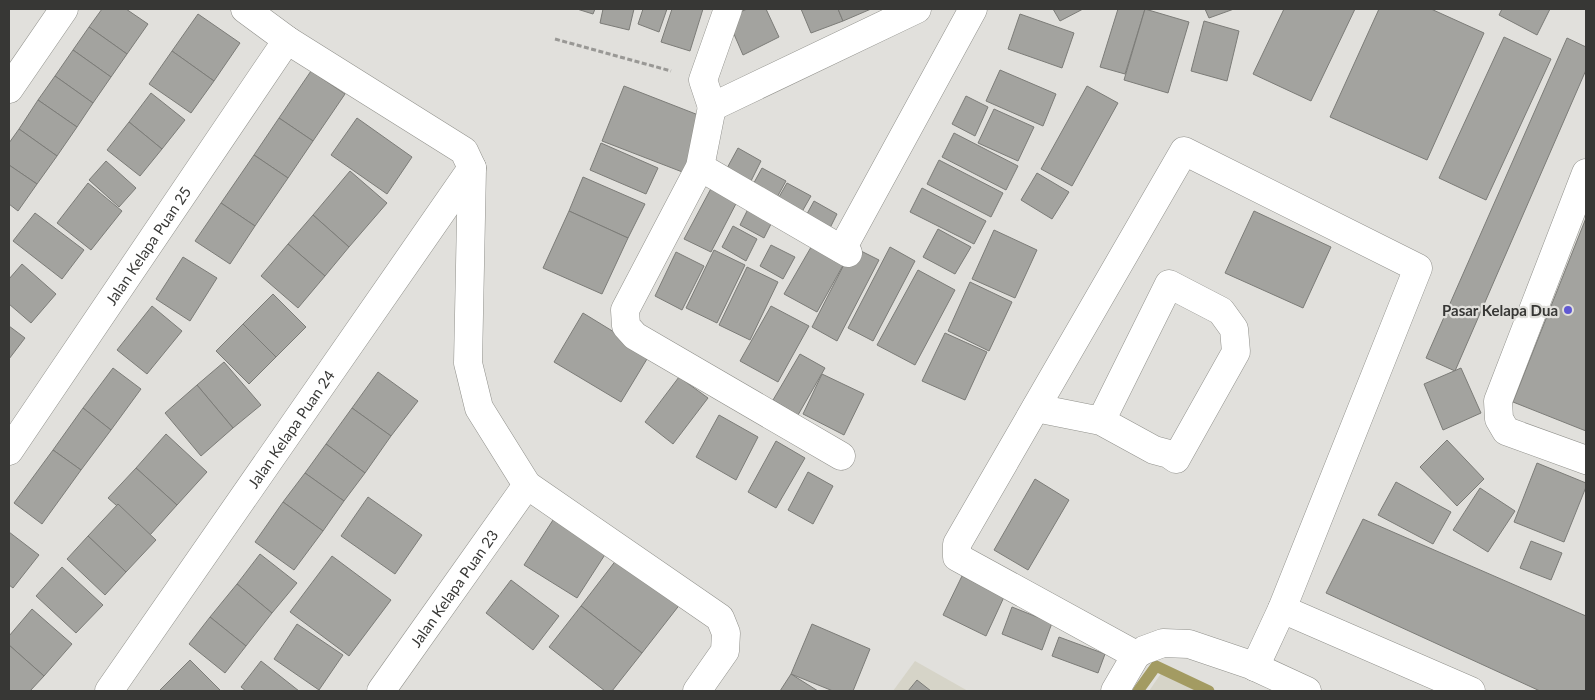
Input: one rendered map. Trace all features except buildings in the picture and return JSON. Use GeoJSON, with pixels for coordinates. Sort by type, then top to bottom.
{"type":"FeatureCollection","features":[{"type":"Feature","properties":{"kind":"street"},"geometry":{"type":"LineString","coordinates":[[9,89],[64,9]]}},
{"type":"Feature","properties":{"kind":"street"},"geometry":{"type":"LineString","coordinates":[[245,9],[287,40],[464,151],[472,168],[468,363],[479,408],[527,485],[720,618],[726,633],[725,651],[696,691]]}},
{"type":"Feature","properties":{"kind":"street"},"geometry":{"type":"LineString","coordinates":[[728,9],[703,80],[712,107],[700,167],[625,310],[626,326],[635,336],[841,456]]}},
{"type":"Feature","properties":{"kind":"street"},"geometry":{"type":"LineString","coordinates":[[712,107],[917,9]]}},
{"type":"Feature","properties":{"kind":"street"},"geometry":{"type":"LineString","coordinates":[[700,167],[845,251],[973,9]]}},
{"type":"Feature","properties":{"kind":"street","name":"Jalan Kelapa Puan 25"},"geometry":{"type":"LineString","coordinates":[[9,451],[287,40]]}},
{"type":"Feature","properties":{"kind":"street"},"geometry":{"type":"LineString","coordinates":[[1136,656],[958,557],[957,544],[1184,151],[1418,268],[1282,609],[1255,667]]}},
{"type":"Feature","properties":{"kind":"street","name":"Jalan Kelapa Puan 24"},"geometry":{"type":"LineString","coordinates":[[109,691],[472,168]]}},
{"type":"Feature","properties":{"kind":"street"},"geometry":{"type":"LineString","coordinates":[[1586,173],[1498,401],[1499,419],[1506,431],[1586,460]]}},
{"type":"Feature","properties":{"kind":"street"},"geometry":{"type":"LineString","coordinates":[[1036,408],[1101,421],[1154,450],[1169,454],[1176,459],[1236,352],[1234,330],[1221,311],[1169,284],[1101,421]]}},
{"type":"Feature","properties":{"kind":"street","name":"Jalan Kelapa Puan 23"},"geometry":{"type":"LineString","coordinates":[[381,691],[527,485]]}},
{"type":"Feature","properties":{"kind":"street"},"geometry":{"type":"LineString","coordinates":[[1282,609],[1471,691]]}},
{"type":"Feature","properties":{"kind":"street"},"geometry":{"type":"LineString","coordinates":[[1115,691],[1136,656],[1144,650],[1163,644],[1189,644],[1255,667],[1307,691]]}},
{"type":"Feature","properties":{"kind":"path"},"geometry":{"type":"LineString","coordinates":[[555,39],[703,80]]}},
{"type":"Feature","properties":{"kind":"shaded area"},"geometry":{"type":"Polygon","coordinates":[[[915,661],[968,691],[893,691],[915,661]]]}},
{"type":"Feature","properties":{"kind":"shaded area"},"geometry":{"type":"Polygon","coordinates":[[[1164,669],[1214,691],[1149,691],[1164,669]]]}},
{"type":"Feature","properties":{"kind":"waterway"},"geometry":{"type":"LineString","coordinates":[[1138,691],[1156,666],[1209,691]]}},
{"type":"Feature","properties":{"kind":"place","name":"Pasar Kelapa Dua"},"geometry":{"type":"Point","coordinates":[1568,310]}}]}
